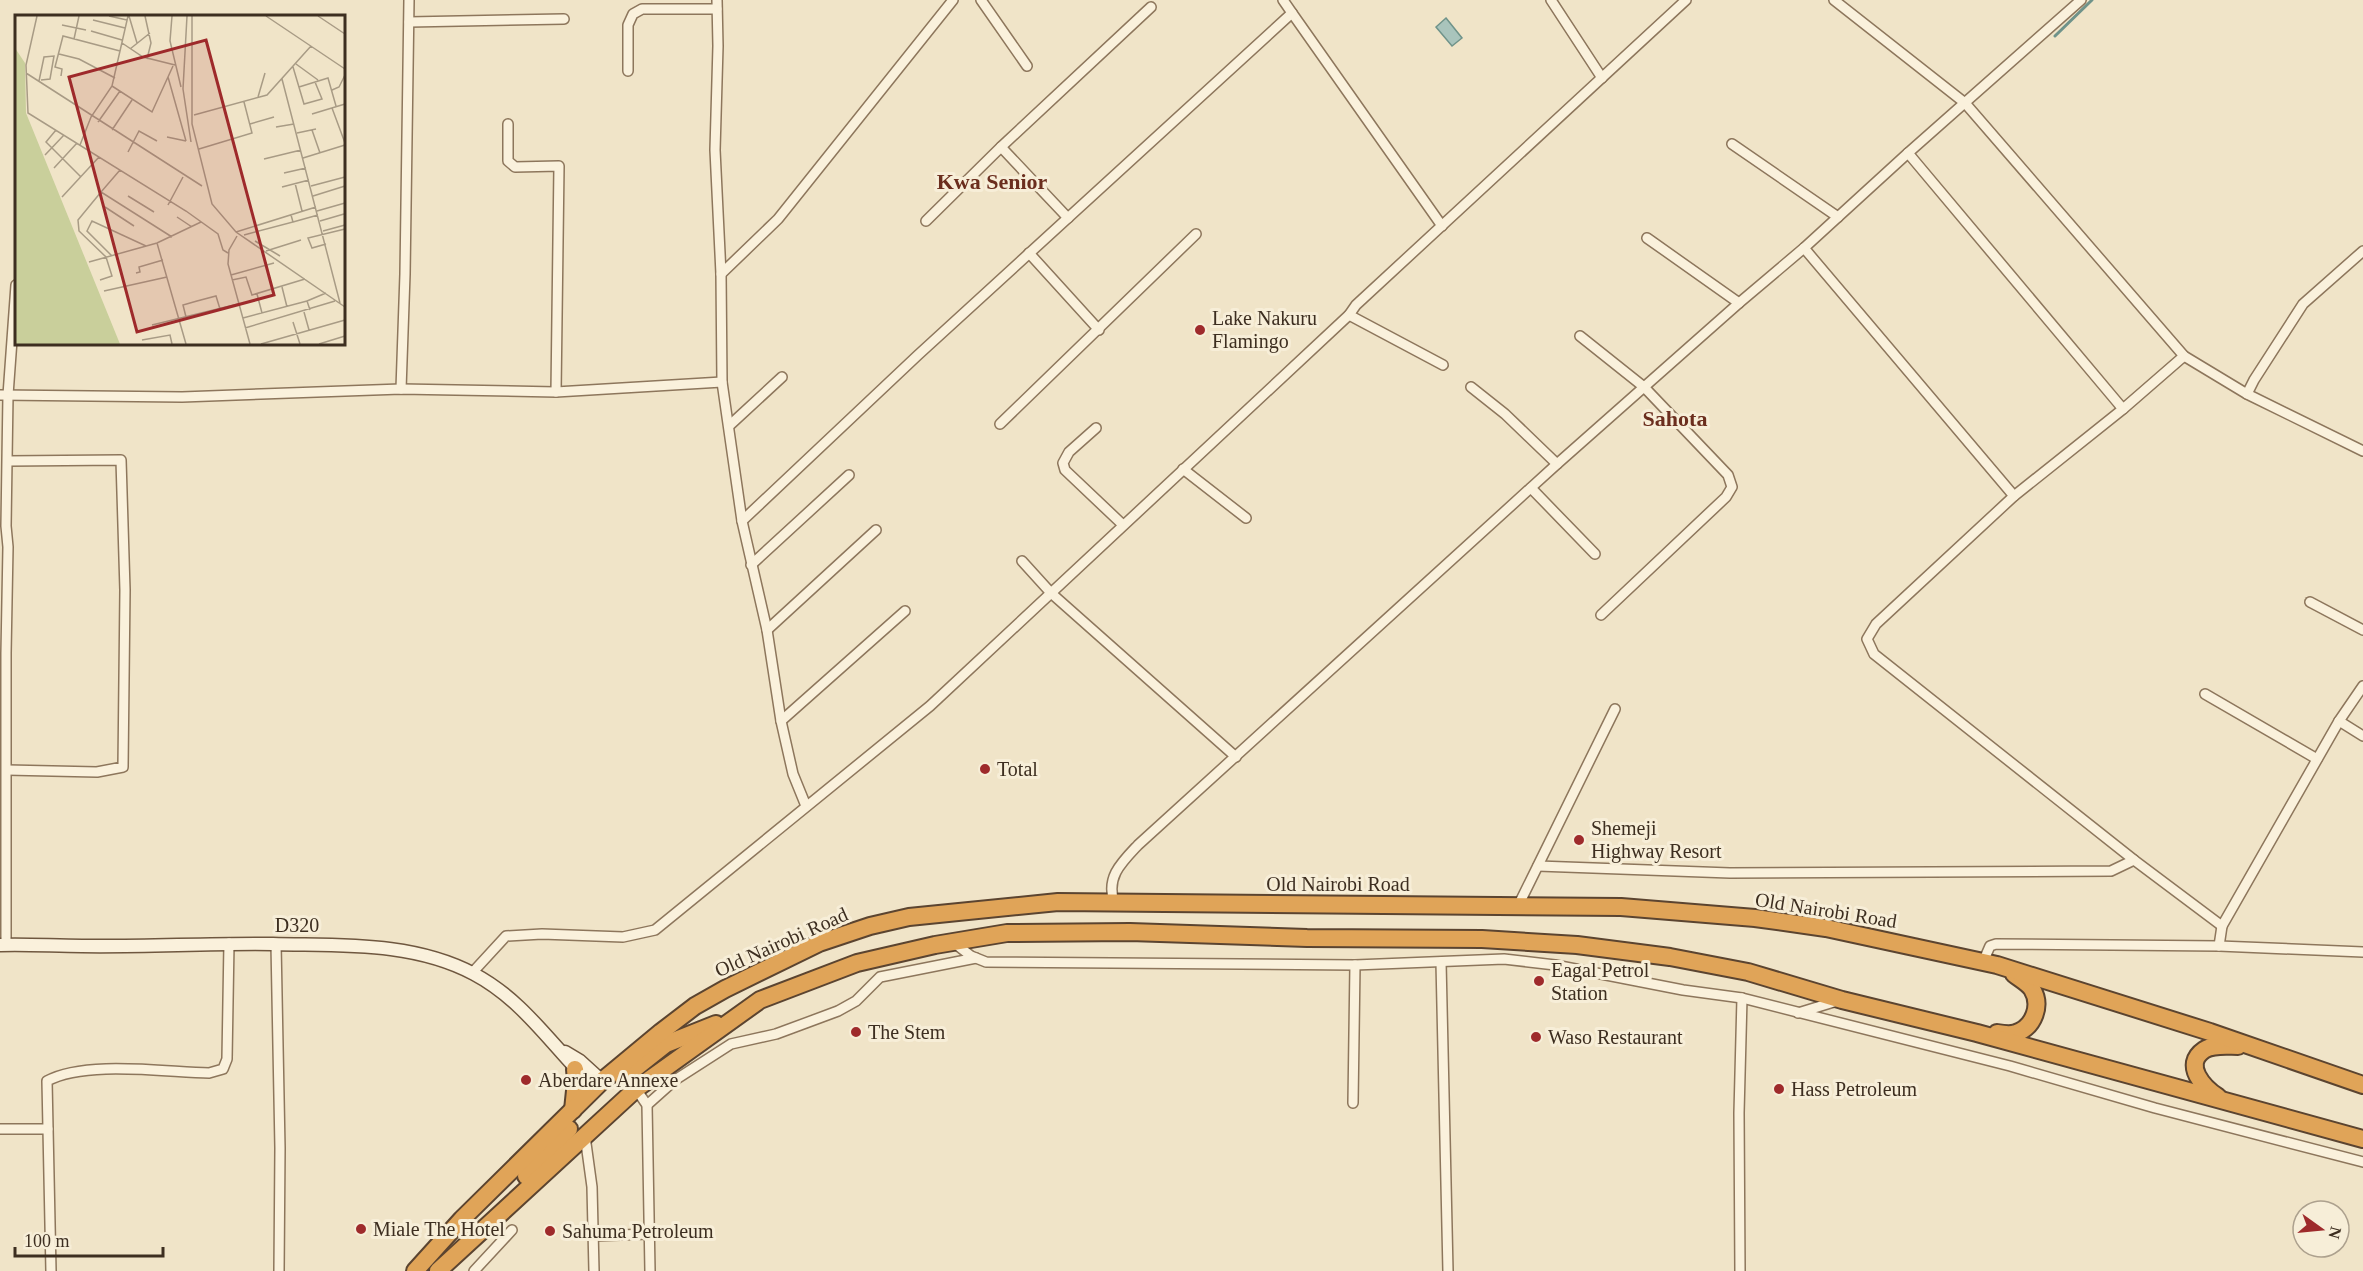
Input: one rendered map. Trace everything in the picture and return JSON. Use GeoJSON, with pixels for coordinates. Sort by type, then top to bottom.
{"type":"FeatureCollection","features":[{"type":"Feature","properties":{"kind":"highway","name":"Old Nairobi Road"},"geometry":{"type":"LineString","coordinates":[[415,1271],[462,1219],[573,1110],[695,1006],[819,944],[870,926],[909,916],[1058,902],[1114,902],[1622,907],[1755,918],[1826,928],[1990,963],[2210,1032],[2363,1085]]}},
{"type":"Feature","properties":{"kind":"highway"},"geometry":{"type":"LineString","coordinates":[[438,1271],[636,1089],[760,1000],[857,963],[952,942],[1007,933],[1506,940],[1577,945],[1679,958],[1748,972],[1842,1000],[1977,1033],[2363,1139]]}},
{"type":"Feature","properties":{"kind":"highway"},"geometry":{"type":"LineString","coordinates":[[1977,1033],[2014,1034],[2022,1030],[2036,1012],[2037,1001],[2031,987],[1990,963]]}},
{"type":"Feature","properties":{"kind":"highway"},"geometry":{"type":"LineString","coordinates":[[754,975],[748,982],[748,992],[753,998],[760,1000]]}},
{"type":"Feature","properties":{"kind":"highway"},"geometry":{"type":"LineString","coordinates":[[474,1237],[514,1188],[594,1104],[600,1087],[666,1044],[734,1018]]}},
{"type":"Feature","properties":{"kind":"highway"},"geometry":{"type":"LineString","coordinates":[[2235,1105],[2207,1090],[2200,1083],[2196,1073],[2196,1061],[2207,1049],[2248,1046]]}},
{"type":"Feature","properties":{"kind":"highway"},"geometry":{"type":"LineString","coordinates":[[573,1110],[575,1069]]}},
{"type":"Feature","properties":{"kind":"street"},"geometry":{"type":"LineString","coordinates":[[401,389],[409,0]]}},
{"type":"Feature","properties":{"kind":"street"},"geometry":{"type":"LineString","coordinates":[[721,274],[778,219],[953,0]]}},
{"type":"Feature","properties":{"kind":"street"},"geometry":{"type":"LineString","coordinates":[[981,0],[1027,66]]}},
{"type":"Feature","properties":{"kind":"street"},"geometry":{"type":"LineString","coordinates":[[1283,0],[1442,226]]}},
{"type":"Feature","properties":{"kind":"street"},"geometry":{"type":"LineString","coordinates":[[1551,0],[1602,78]]}},
{"type":"Feature","properties":{"kind":"street"},"geometry":{"type":"LineString","coordinates":[[472,972],[506,936],[542,934],[623,937],[655,930],[930,706],[1349,315],[1356,305],[1686,0]]}},
{"type":"Feature","properties":{"kind":"street"},"geometry":{"type":"LineString","coordinates":[[1834,0],[1965,103],[2184,356],[2247,394],[2363,452]]}},
{"type":"Feature","properties":{"kind":"street"},"geometry":{"type":"LineString","coordinates":[[1114,902],[1111,892],[1118,866],[1557,464],[1804,248],[2081,0]]}},
{"type":"Feature","properties":{"kind":"street"},"geometry":{"type":"LineString","coordinates":[[628,71],[628,25],[633,14],[642,9],[717,4],[715,150],[721,274],[722,382],[742,520],[767,630],[781,721],[793,774],[806,806]]}},
{"type":"Feature","properties":{"kind":"street"},"geometry":{"type":"LineString","coordinates":[[926,221],[1001,147],[1151,8]]}},
{"type":"Feature","properties":{"kind":"street"},"geometry":{"type":"LineString","coordinates":[[742,520],[1292,13]]}},
{"type":"Feature","properties":{"kind":"street"},"geometry":{"type":"LineString","coordinates":[[409,22],[564,19]]}},
{"type":"Feature","properties":{"kind":"street"},"geometry":{"type":"LineString","coordinates":[[508,124],[508,161],[515,167],[559,166],[556,392]]}},
{"type":"Feature","properties":{"kind":"street"},"geometry":{"type":"LineString","coordinates":[[1732,144],[1838,217]]}},
{"type":"Feature","properties":{"kind":"street"},"geometry":{"type":"LineString","coordinates":[[1001,147],[1068,218]]}},
{"type":"Feature","properties":{"kind":"street"},"geometry":{"type":"LineString","coordinates":[[1908,153],[2123,409]]}},
{"type":"Feature","properties":{"kind":"street"},"geometry":{"type":"LineString","coordinates":[[1000,424],[1196,234]]}},
{"type":"Feature","properties":{"kind":"street"},"geometry":{"type":"LineString","coordinates":[[1647,238],[1739,303]]}},
{"type":"Feature","properties":{"kind":"street"},"geometry":{"type":"LineString","coordinates":[[1804,248],[2014,496]]}},
{"type":"Feature","properties":{"kind":"street"},"geometry":{"type":"LineString","coordinates":[[2247,394],[2303,304],[2363,250]]}},
{"type":"Feature","properties":{"kind":"street"},"geometry":{"type":"LineString","coordinates":[[1029,253],[1099,330]]}},
{"type":"Feature","properties":{"kind":"street"},"geometry":{"type":"LineString","coordinates":[[3,945],[7,770],[8,547],[6,526],[8,461],[4,395],[15,294]]}},
{"type":"Feature","properties":{"kind":"street"},"geometry":{"type":"LineString","coordinates":[[1349,315],[1443,365]]}},
{"type":"Feature","properties":{"kind":"street"},"geometry":{"type":"LineString","coordinates":[[1580,336],[1644,387],[1728,475],[1732,487],[1719,503],[1601,615]]}},
{"type":"Feature","properties":{"kind":"street"},"geometry":{"type":"LineString","coordinates":[[2184,356],[2123,409],[2014,496],[1876,624],[1867,639],[1869,648],[1882,660],[2134,860],[2222,926]]}},
{"type":"Feature","properties":{"kind":"street"},"geometry":{"type":"LineString","coordinates":[[730,425],[782,376]]}},
{"type":"Feature","properties":{"kind":"street"},"geometry":{"type":"LineString","coordinates":[[4,395],[182,397],[401,389],[556,392],[722,382]]}},
{"type":"Feature","properties":{"kind":"street"},"geometry":{"type":"LineString","coordinates":[[1471,387],[1505,414],[1557,464]]}},
{"type":"Feature","properties":{"kind":"street"},"geometry":{"type":"LineString","coordinates":[[1096,428],[1069,452],[1063,464],[1065,470],[1123,525]]}},
{"type":"Feature","properties":{"kind":"street"},"geometry":{"type":"LineString","coordinates":[[7,770],[97,772],[123,767],[125,601],[121,460],[8,461]]}},
{"type":"Feature","properties":{"kind":"street"},"geometry":{"type":"LineString","coordinates":[[1183,469],[1246,518]]}},
{"type":"Feature","properties":{"kind":"street"},"geometry":{"type":"LineString","coordinates":[[751,565],[849,475]]}},
{"type":"Feature","properties":{"kind":"street"},"geometry":{"type":"LineString","coordinates":[[1531,488],[1595,554]]}},
{"type":"Feature","properties":{"kind":"street"},"geometry":{"type":"LineString","coordinates":[[767,630],[876,530]]}},
{"type":"Feature","properties":{"kind":"street"},"geometry":{"type":"LineString","coordinates":[[1022,561],[1051,593],[1236,757]]}},
{"type":"Feature","properties":{"kind":"street"},"geometry":{"type":"LineString","coordinates":[[2310,602],[2363,630]]}},
{"type":"Feature","properties":{"kind":"street"},"geometry":{"type":"LineString","coordinates":[[781,721],[905,611]]}},
{"type":"Feature","properties":{"kind":"street"},"geometry":{"type":"LineString","coordinates":[[2219,946],[2222,926],[2339,721],[2363,686]]}},
{"type":"Feature","properties":{"kind":"street"},"geometry":{"type":"LineString","coordinates":[[2205,694],[2317,759]]}},
{"type":"Feature","properties":{"kind":"street"},"geometry":{"type":"LineString","coordinates":[[1518,906],[1616,709]]}},
{"type":"Feature","properties":{"kind":"street"},"geometry":{"type":"LineString","coordinates":[[2339,721],[2363,736]]}},
{"type":"Feature","properties":{"kind":"street"},"geometry":{"type":"LineString","coordinates":[[1538,866],[1730,873],[2111,871],[2134,860]]}},
{"type":"Feature","properties":{"kind":"street"},"geometry":{"type":"LineString","coordinates":[[952,942],[986,962],[1355,965],[1504,959],[1555,965],[1683,990],[1742,998],[2010,1066],[2155,1108],[2363,1162]]}},
{"type":"Feature","properties":{"kind":"street"},"geometry":{"type":"LineString","coordinates":[[51,1271],[47,1081],[61,1073],[104,1069],[209,1073],[223,1069],[227,1059],[229,943]]}},
{"type":"Feature","properties":{"kind":"street"},"geometry":{"type":"LineString","coordinates":[[276,944],[280,1148],[279,1271]]}},
{"type":"Feature","properties":{"kind":"street","name":"D320"},"geometry":{"type":"LineString","coordinates":[[3,945],[344,944],[374,946],[435,959],[472,972],[518,1004],[561,1050],[575,1069],[600,1087]]}},
{"type":"Feature","properties":{"kind":"street"},"geometry":{"type":"LineString","coordinates":[[1990,963],[1989,946],[1996,944],[2219,946],[2363,952]]}},
{"type":"Feature","properties":{"kind":"street"},"geometry":{"type":"LineString","coordinates":[[647,1105],[675,1080],[731,1044],[776,1034],[838,1011],[856,1001],[880,977],[976,958]]}},
{"type":"Feature","properties":{"kind":"street"},"geometry":{"type":"LineString","coordinates":[[1441,962],[1448,1271]]}},
{"type":"Feature","properties":{"kind":"street"},"geometry":{"type":"LineString","coordinates":[[1353,1103],[1355,965]]}},
{"type":"Feature","properties":{"kind":"street"},"geometry":{"type":"LineString","coordinates":[[1740,1271],[1739,1113],[1742,998]]}},
{"type":"Feature","properties":{"kind":"street"},"geometry":{"type":"LineString","coordinates":[[1798,1012],[1842,1000]]}},
{"type":"Feature","properties":{"kind":"street","name":"D320"},"geometry":{"type":"LineString","coordinates":[[561,1050],[580,1061],[600,1087]]}},
{"type":"Feature","properties":{"kind":"street"},"geometry":{"type":"LineString","coordinates":[[636,1089],[647,1105],[650,1271]]}},
{"type":"Feature","properties":{"kind":"street"},"geometry":{"type":"LineString","coordinates":[[0,1129],[48,1129]]}},
{"type":"Feature","properties":{"kind":"street"},"geometry":{"type":"LineString","coordinates":[[585,1135],[592,1187],[594,1271]]}},
{"type":"Feature","properties":{"kind":"street"},"geometry":{"type":"LineString","coordinates":[[474,1271],[512,1230]]}},
{"type":"Feature","properties":{"kind":"street"},"geometry":{"type":"LineString","coordinates":[[593,1236],[648,1234]]}},
{"type":"Feature","properties":{"kind":"water"},"geometry":{"type":"Polygon","coordinates":[[[1446,18],[1462,38],[1452,46],[1436,27],[1446,18]]]}},
{"type":"Feature","properties":{"kind":"waterway"},"geometry":{"type":"LineString","coordinates":[[2055,36],[2092,0]]}},
{"type":"Feature","properties":{"kind":"place","name":"Lake Nakuru Flamingo"},"geometry":{"type":"Point","coordinates":[1200,330]}},
{"type":"Feature","properties":{"kind":"place","name":"Total"},"geometry":{"type":"Point","coordinates":[985,769]}},
{"type":"Feature","properties":{"kind":"place","name":"Shemeji Highway Resort"},"geometry":{"type":"Point","coordinates":[1579,840]}},
{"type":"Feature","properties":{"kind":"place","name":"Eagal Petrol Station"},"geometry":{"type":"Point","coordinates":[1539,981]}},
{"type":"Feature","properties":{"kind":"place","name":"The Stem"},"geometry":{"type":"Point","coordinates":[856,1032]}},
{"type":"Feature","properties":{"kind":"place","name":"Waso Restaurant"},"geometry":{"type":"Point","coordinates":[1536,1037]}},
{"type":"Feature","properties":{"kind":"place","name":"Aberdare Annexe"},"geometry":{"type":"Point","coordinates":[526,1080]}},
{"type":"Feature","properties":{"kind":"place","name":"Hass Petroleum"},"geometry":{"type":"Point","coordinates":[1779,1089]}},
{"type":"Feature","properties":{"kind":"place","name":"Miale The Hotel"},"geometry":{"type":"Point","coordinates":[361,1229]}},
{"type":"Feature","properties":{"kind":"place","name":"Sahuma Petroleum"},"geometry":{"type":"Point","coordinates":[550,1231]}},
{"type":"Feature","properties":{"kind":"district","name":"Kwa Senior"},"geometry":{"type":"Point","coordinates":[992,181]}},
{"type":"Feature","properties":{"kind":"district","name":"Sahota"},"geometry":{"type":"Point","coordinates":[1675,418]}}]}
